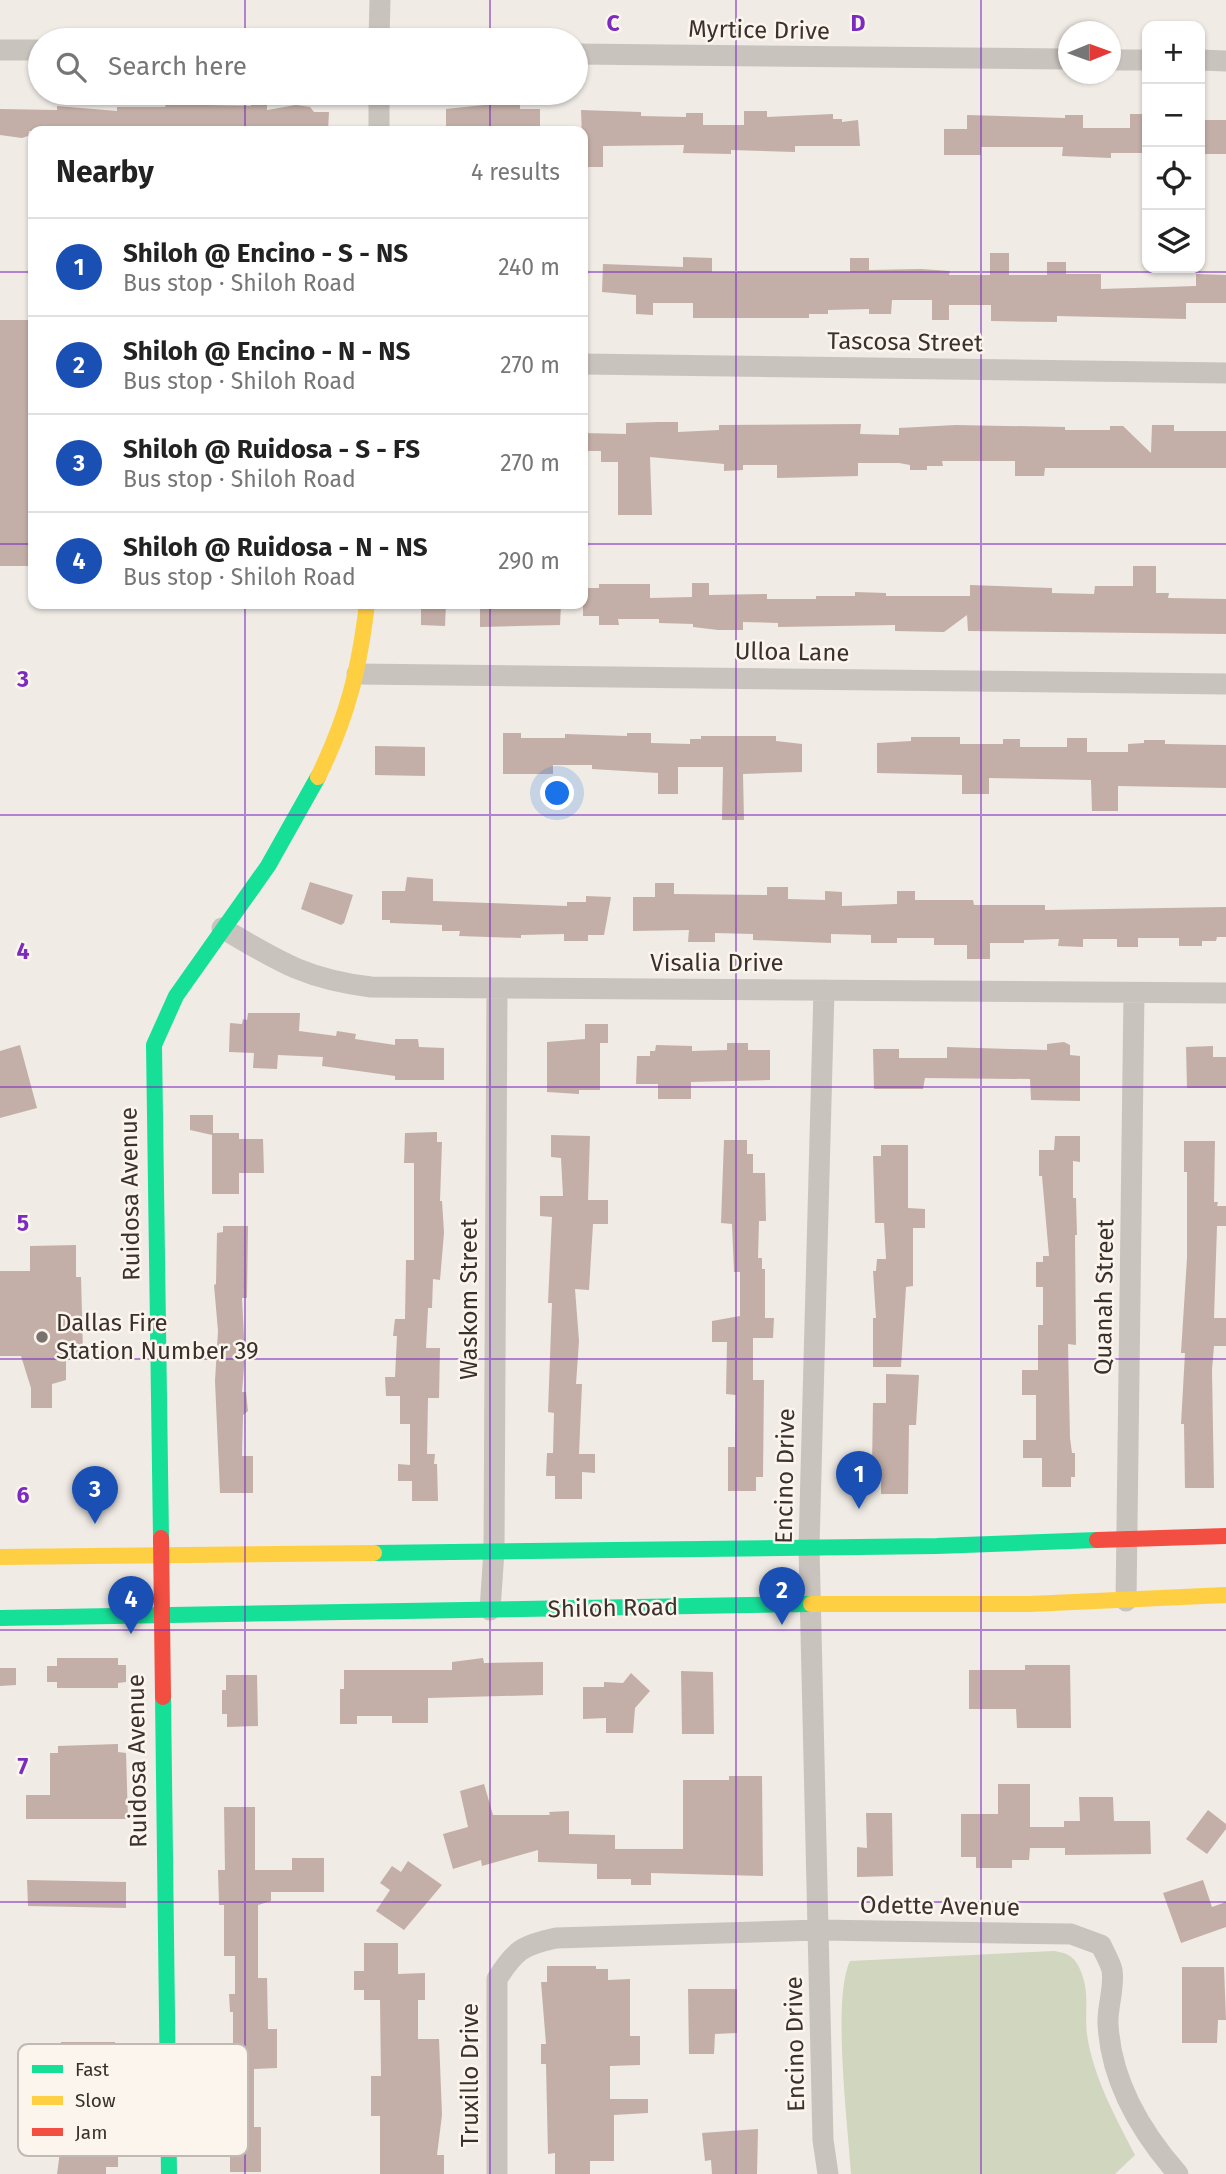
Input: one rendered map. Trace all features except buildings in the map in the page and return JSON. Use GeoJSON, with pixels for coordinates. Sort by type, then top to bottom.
{"type":"FeatureCollection","features":[{"type":"Feature","properties":{"kind":"main road","name":"Ruidosa Avenue"},"geometry":{"type":"LineString","coordinates":[[167,2044],[154,1045],[166,1011],[267,867],[301,809],[333,739],[357,674],[366,609]]}},
{"type":"Feature","properties":{"kind":"main road"},"geometry":{"type":"LineString","coordinates":[[0,1557],[937,1546],[1226,1536]]}},
{"type":"Feature","properties":{"kind":"main road","name":"Shiloh Road"},"geometry":{"type":"LineString","coordinates":[[0,1618],[1126,1601],[1226,1595]]}},
{"type":"Feature","properties":{"kind":"main road","name":"Ruidosa Avenue"},"geometry":{"type":"LineString","coordinates":[[169,2156],[169,2174]]}},
{"type":"Feature","properties":{"kind":"street"},"geometry":{"type":"LineString","coordinates":[[379,28],[380,0]]}},
{"type":"Feature","properties":{"kind":"street"},"geometry":{"type":"LineString","coordinates":[[0,50],[28,50]]}},
{"type":"Feature","properties":{"kind":"street","name":"Myrtice Drive"},"geometry":{"type":"LineString","coordinates":[[588,54],[1058,59]]}},
{"type":"Feature","properties":{"kind":"street"},"geometry":{"type":"LineString","coordinates":[[1121,60],[1142,60]]}},
{"type":"Feature","properties":{"kind":"street"},"geometry":{"type":"LineString","coordinates":[[1205,60],[1226,61]]}},
{"type":"Feature","properties":{"kind":"street"},"geometry":{"type":"LineString","coordinates":[[379,105],[379,126]]}},
{"type":"Feature","properties":{"kind":"street","name":"Tascosa Street"},"geometry":{"type":"LineString","coordinates":[[588,364],[1226,373]]}},
{"type":"Feature","properties":{"kind":"street","name":"Ulloa Lane"},"geometry":{"type":"LineString","coordinates":[[357,674],[1226,684]]}},
{"type":"Feature","properties":{"kind":"street","name":"Visalia Drive"},"geometry":{"type":"LineString","coordinates":[[222,928],[293,970],[332,982],[371,987],[1226,993]]}},
{"type":"Feature","properties":{"kind":"street","name":"Waskom Street"},"geometry":{"type":"LineString","coordinates":[[490,1610],[494,1551],[497,988]]}},
{"type":"Feature","properties":{"kind":"street","name":"Encino Drive"},"geometry":{"type":"LineString","coordinates":[[824,990],[809,1547],[823,2140],[828,2174]]}},
{"type":"Feature","properties":{"kind":"street","name":"Quanah Street"},"geometry":{"type":"LineString","coordinates":[[1126,1601],[1134,993]]}},
{"type":"Feature","properties":{"kind":"street","name":"Odette Avenue"},"geometry":{"type":"LineString","coordinates":[[526,1945],[556,1938],[819,1930],[1071,1934],[1101,1945],[1112,1970],[1108,2023],[1116,2069],[1143,2127],[1155,2147],[1178,2174]]}},
{"type":"Feature","properties":{"kind":"street","name":"Truxillo Drive"},"geometry":{"type":"LineString","coordinates":[[497,2174],[497,1979],[509,1959],[526,1945]]}},
{"type":"Feature","properties":{"kind":"green space"},"geometry":{"type":"Polygon","coordinates":[[[1054,1951],[1069,1955],[1083,1976],[1090,2051],[1106,2097],[1135,2155],[1115,2174],[851,2174],[842,2032],[842,2003],[850,1961],[1054,1951]]]}},
{"type":"Feature","properties":{"kind":"traffic: fast"},"geometry":{"type":"LineString","coordinates":[[161,1538],[154,1045],[176,996],[268,866],[318,777]]}},
{"type":"Feature","properties":{"kind":"traffic: fast"},"geometry":{"type":"LineString","coordinates":[[374,1553],[937,1546],[1097,1540]]}},
{"type":"Feature","properties":{"kind":"traffic: fast"},"geometry":{"type":"LineString","coordinates":[[0,1618],[811,1604]]}},
{"type":"Feature","properties":{"kind":"traffic: fast"},"geometry":{"type":"LineString","coordinates":[[163,1697],[167,2044]]}},
{"type":"Feature","properties":{"kind":"traffic: fast"},"geometry":{"type":"LineString","coordinates":[[169,2156],[169,2174]]}},
{"type":"Feature","properties":{"kind":"traffic: slow"},"geometry":{"type":"LineString","coordinates":[[318,777],[345,713],[366,609]]}},
{"type":"Feature","properties":{"kind":"traffic: slow"},"geometry":{"type":"LineString","coordinates":[[0,1557],[374,1553]]}},
{"type":"Feature","properties":{"kind":"traffic: slow"},"geometry":{"type":"LineString","coordinates":[[811,1604],[1030,1604],[1226,1595]]}},
{"type":"Feature","properties":{"kind":"traffic: jam"},"geometry":{"type":"LineString","coordinates":[[1097,1540],[1226,1536]]}},
{"type":"Feature","properties":{"kind":"traffic: jam"},"geometry":{"type":"LineString","coordinates":[[161,1538],[163,1697]]}},
{"type":"Feature","properties":{"kind":"place","name":"Dallas Fire Station Number 39"},"geometry":{"type":"Point","coordinates":[42,1337]}},
{"type":"Feature","properties":{"kind":"place","name":"Shiloh @ Encino - S - NS"},"geometry":{"type":"Point","coordinates":[859,1509]}},
{"type":"Feature","properties":{"kind":"place","name":"Shiloh @ Ruidosa - S - FS"},"geometry":{"type":"Point","coordinates":[95,1524]}},
{"type":"Feature","properties":{"kind":"place","name":"Shiloh @ Encino - N - NS"},"geometry":{"type":"Point","coordinates":[782,1625]}},
{"type":"Feature","properties":{"kind":"place","name":"Shiloh @ Ruidosa - N - NS"},"geometry":{"type":"Point","coordinates":[131,1634]}}]}
